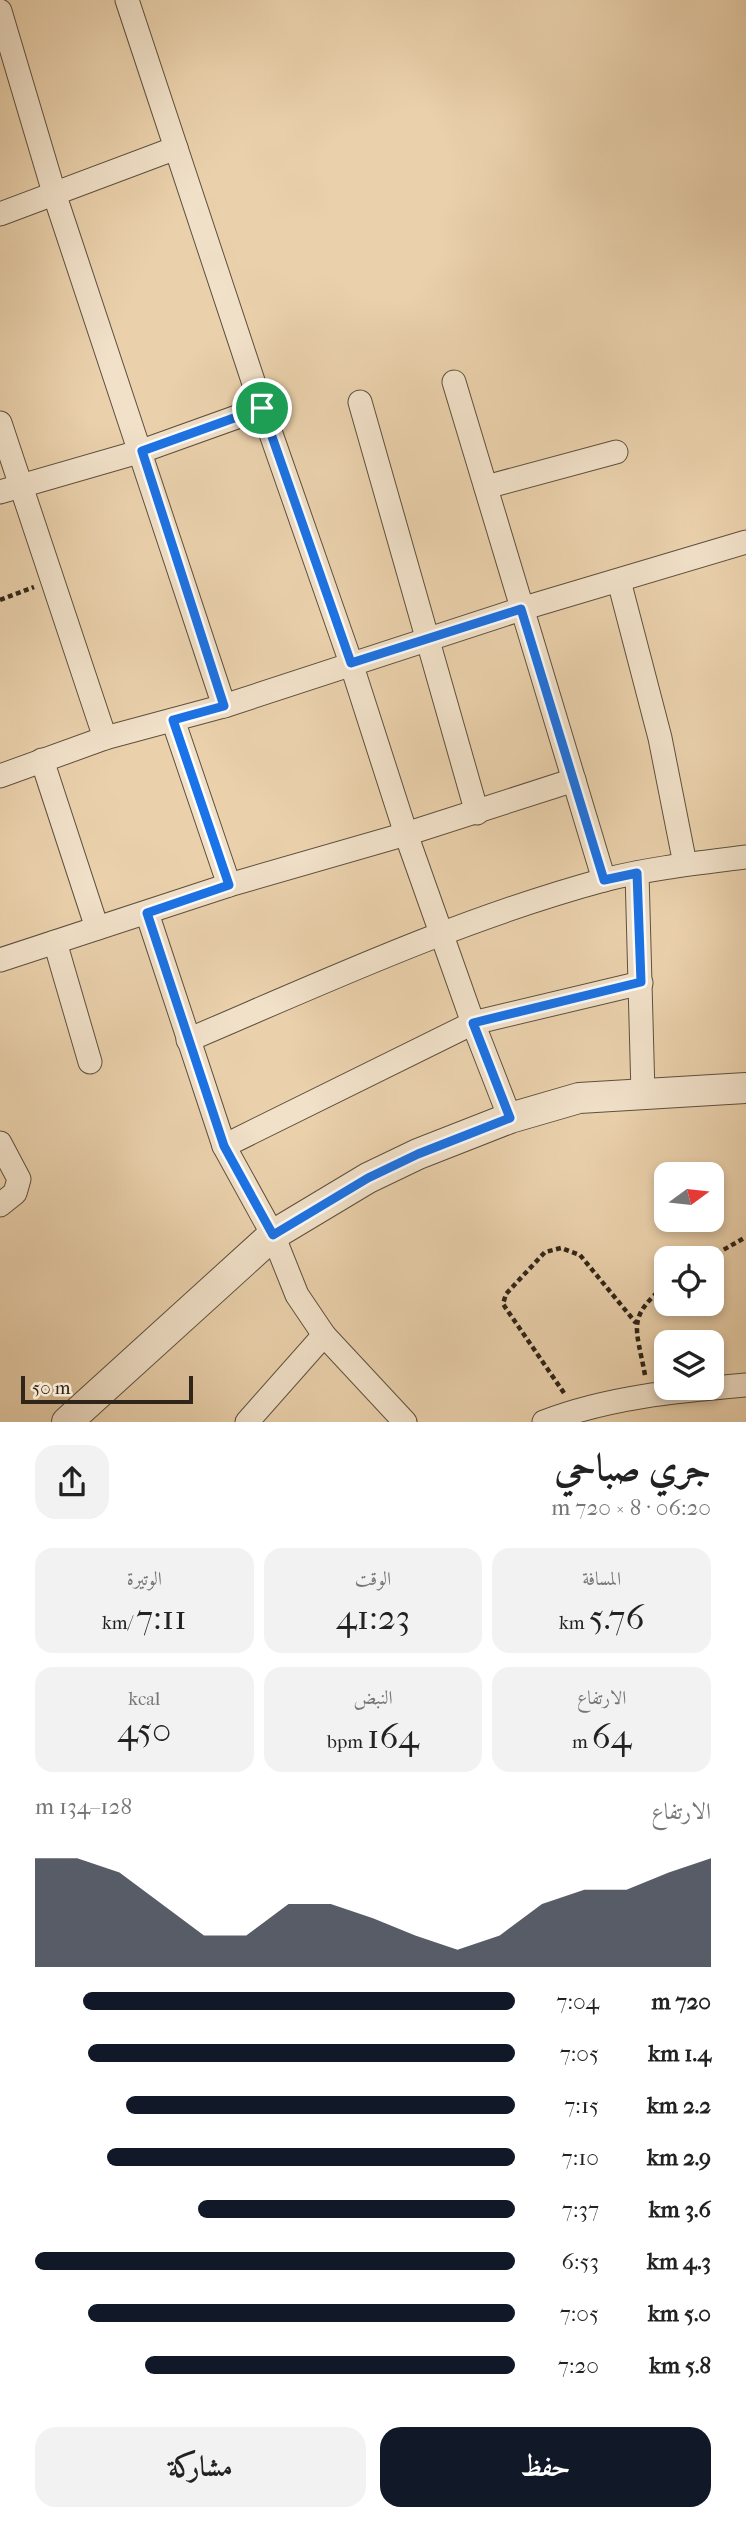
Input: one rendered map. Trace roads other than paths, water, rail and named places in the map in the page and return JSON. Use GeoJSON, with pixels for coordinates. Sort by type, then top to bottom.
{"type":"FeatureCollection","features":[{"type":"Feature","properties":{"kind":"street"},"geometry":{"type":"LineString","coordinates":[[127,0],[407,834],[473,1023],[510,1118]]}},
{"type":"Feature","properties":{"kind":"street"},"geometry":{"type":"LineString","coordinates":[[0,11],[55,195],[142,451],[224,706]]}},
{"type":"Feature","properties":{"kind":"street"},"geometry":{"type":"LineString","coordinates":[[0,214],[176,148]]}},
{"type":"Feature","properties":{"kind":"street"},"geometry":{"type":"LineString","coordinates":[[454,382],[604,880]]}},
{"type":"Feature","properties":{"kind":"street"},"geometry":{"type":"LineString","coordinates":[[360,402],[477,813]]}},
{"type":"Feature","properties":{"kind":"street"},"geometry":{"type":"LineString","coordinates":[[10,489],[142,451],[262,408]]}},
{"type":"Feature","properties":{"kind":"street"},"geometry":{"type":"LineString","coordinates":[[0,423],[10,489],[52,581],[105,738]]}},
{"type":"Feature","properties":{"kind":"street"},"geometry":{"type":"LineString","coordinates":[[485,487],[616,452]]}},
{"type":"Feature","properties":{"kind":"street"},"geometry":{"type":"LineString","coordinates":[[0,776],[105,738],[224,706],[521,609],[746,542]]}},
{"type":"Feature","properties":{"kind":"street"},"geometry":{"type":"LineString","coordinates":[[618,581],[660,738],[685,864]]}},
{"type":"Feature","properties":{"kind":"street"},"geometry":{"type":"LineString","coordinates":[[173,720],[229,885]]}},
{"type":"Feature","properties":{"kind":"street"},"geometry":{"type":"LineString","coordinates":[[42,760],[97,928]]}},
{"type":"Feature","properties":{"kind":"street"},"geometry":{"type":"LineString","coordinates":[[0,960],[229,885],[477,813],[574,780]]}},
{"type":"Feature","properties":{"kind":"street"},"geometry":{"type":"LineString","coordinates":[[188,1040],[442,933],[604,880],[685,864],[746,857]]}},
{"type":"Feature","properties":{"kind":"street"},"geometry":{"type":"LineString","coordinates":[[637,873],[643,1094]]}},
{"type":"Feature","properties":{"kind":"street"},"geometry":{"type":"LineString","coordinates":[[147,913],[224,1146],[273,1235],[297,1295],[324,1335],[405,1422]]}},
{"type":"Feature","properties":{"kind":"street"},"geometry":{"type":"LineString","coordinates":[[55,942],[90,1062]]}},
{"type":"Feature","properties":{"kind":"street"},"geometry":{"type":"LineString","coordinates":[[224,1146],[473,1023],[641,982]]}},
{"type":"Feature","properties":{"kind":"street"},"geometry":{"type":"LineString","coordinates":[[67,1422],[273,1235],[368,1178],[418,1154],[510,1118],[579,1098],[746,1087]]}},
{"type":"Feature","properties":{"kind":"street"},"geometry":{"type":"LineString","coordinates":[[0,1143],[19,1179],[15,1193],[0,1205]]}},
{"type":"Feature","properties":{"kind":"street"},"geometry":{"type":"LineString","coordinates":[[247,1422],[324,1335]]}},
{"type":"Feature","properties":{"kind":"street"},"geometry":{"type":"LineString","coordinates":[[544,1422],[578,1410],[648,1394],[746,1385]]}}]}
